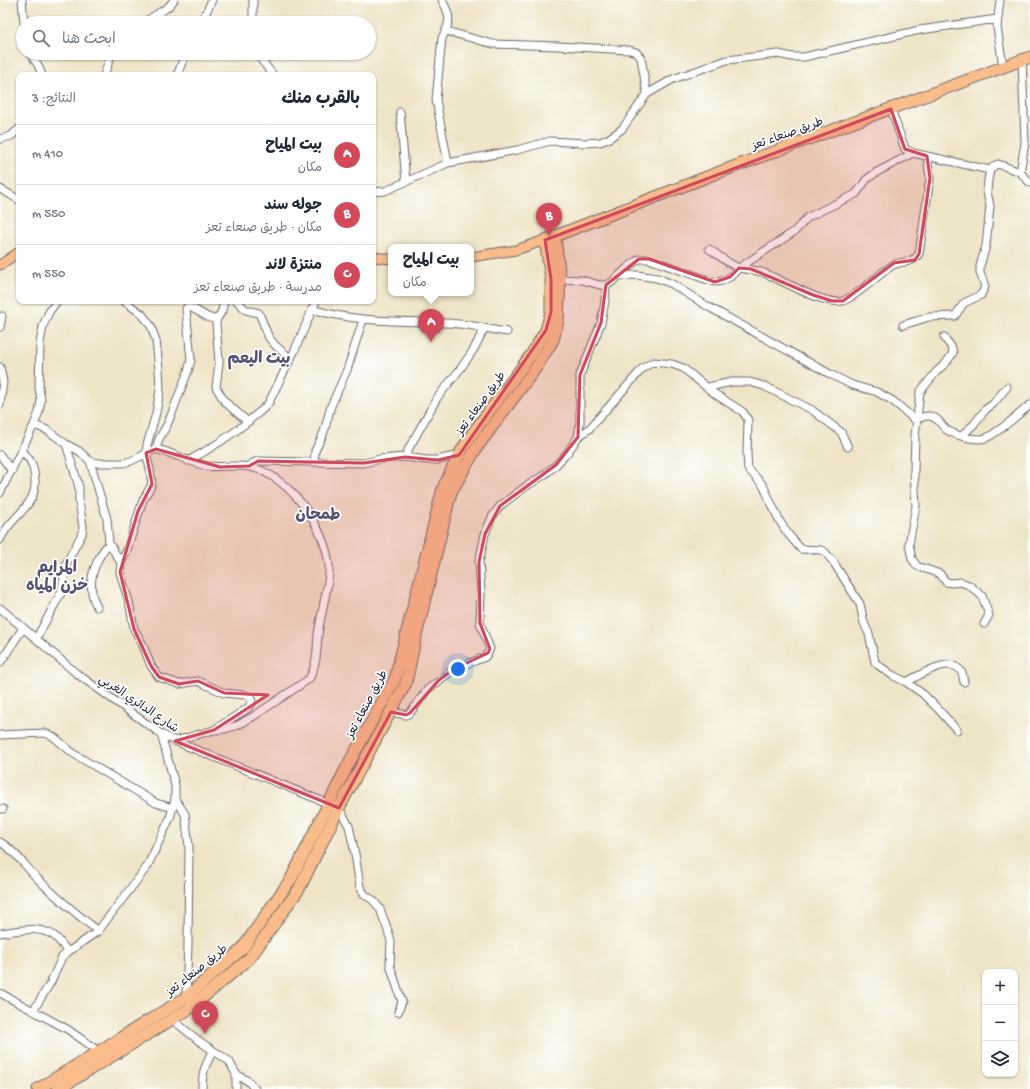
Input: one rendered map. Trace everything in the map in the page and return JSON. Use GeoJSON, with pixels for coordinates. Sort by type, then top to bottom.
{"type":"FeatureCollection","features":[{"type":"Feature","properties":{"kind":"highway","name":"طريق صنعاء تعز"},"geometry":{"type":"LineString","coordinates":[[550,238],[717,173],[1026,58]]}},
{"type":"Feature","properties":{"kind":"highway","name":"طريق صنعاء تعز"},"geometry":{"type":"LineString","coordinates":[[38,1089],[173,1020],[189,1010],[249,959],[298,889],[334,806],[348,764],[395,679],[443,488],[463,458],[477,447],[538,365],[553,340],[558,322],[560,279],[550,238]]}},
{"type":"Feature","properties":{"kind":"highway","name":"طريق صنعاء تعز"},"geometry":{"type":"LineString","coordinates":[[58,1089],[185,998],[242,949],[291,879],[391,712],[406,683],[451,492],[470,437],[531,355],[546,330],[551,312],[550,238]]}},
{"type":"Feature","properties":{"kind":"main road"},"geometry":{"type":"LineString","coordinates":[[474,257],[516,250],[550,238]]}},
{"type":"Feature","properties":{"kind":"main road"},"geometry":{"type":"LineString","coordinates":[[0,265],[16,254]]}},
{"type":"Feature","properties":{"kind":"main road"},"geometry":{"type":"LineString","coordinates":[[376,257],[388,259]]}},
{"type":"Feature","properties":{"kind":"street"},"geometry":{"type":"LineString","coordinates":[[22,0],[23,16]]}},
{"type":"Feature","properties":{"kind":"street"},"geometry":{"type":"LineString","coordinates":[[154,16],[168,7],[174,0]]}},
{"type":"Feature","properties":{"kind":"street"},"geometry":{"type":"LineString","coordinates":[[204,16],[212,0]]}},
{"type":"Feature","properties":{"kind":"street"},"geometry":{"type":"LineString","coordinates":[[253,0],[253,16]]}},
{"type":"Feature","properties":{"kind":"street"},"geometry":{"type":"LineString","coordinates":[[442,0],[450,16],[446,31],[442,38],[436,100],[448,164]]}},
{"type":"Feature","properties":{"kind":"street"},"geometry":{"type":"LineString","coordinates":[[1000,0],[997,27],[1003,66]]}},
{"type":"Feature","properties":{"kind":"street"},"geometry":{"type":"LineString","coordinates":[[376,192],[385,191],[448,164],[517,150],[550,140],[585,143],[600,142],[608,139],[622,129],[647,94],[673,80],[727,60],[778,54],[792,57],[804,57],[920,30],[997,19]]}},
{"type":"Feature","properties":{"kind":"street"},"geometry":{"type":"LineString","coordinates":[[446,31],[493,44],[558,46],[629,50],[636,52],[641,58],[647,94]]}},
{"type":"Feature","properties":{"kind":"street"},"geometry":{"type":"LineString","coordinates":[[1020,172],[1025,143],[1026,58]]}},
{"type":"Feature","properties":{"kind":"street"},"geometry":{"type":"LineString","coordinates":[[35,60],[41,72]]}},
{"type":"Feature","properties":{"kind":"street"},"geometry":{"type":"LineString","coordinates":[[105,72],[109,60]]}},
{"type":"Feature","properties":{"kind":"street"},"geometry":{"type":"LineString","coordinates":[[178,72],[183,60]]}},
{"type":"Feature","properties":{"kind":"street"},"geometry":{"type":"LineString","coordinates":[[261,60],[271,72]]}},
{"type":"Feature","properties":{"kind":"street"},"geometry":{"type":"LineString","coordinates":[[891,109],[905,149],[912,154],[990,170]]}},
{"type":"Feature","properties":{"kind":"street"},"geometry":{"type":"LineString","coordinates":[[400,112],[406,182]]}},
{"type":"Feature","properties":{"kind":"street"},"geometry":{"type":"LineString","coordinates":[[0,139],[10,136],[16,131]]}},
{"type":"Feature","properties":{"kind":"street"},"geometry":{"type":"LineString","coordinates":[[560,279],[582,280],[600,285],[606,285],[639,259],[649,259],[691,275],[715,282],[722,281],[730,277],[739,268],[795,231],[808,217],[856,194],[867,179],[877,172],[912,154]]}},
{"type":"Feature","properties":{"kind":"street"},"geometry":{"type":"LineString","coordinates":[[709,249],[739,268],[763,272],[813,295],[832,301],[842,301],[853,295],[894,263],[915,260],[919,254],[930,178],[927,156]]}},
{"type":"Feature","properties":{"kind":"street"},"geometry":{"type":"LineString","coordinates":[[903,325],[929,317],[955,316],[964,303],[981,295],[984,291],[985,286],[980,273],[980,266],[986,238],[990,206],[987,192],[990,170],[998,164],[1020,172],[1030,183]]}},
{"type":"Feature","properties":{"kind":"street"},"geometry":{"type":"LineString","coordinates":[[0,189],[16,198]]}},
{"type":"Feature","properties":{"kind":"street"},"geometry":{"type":"LineString","coordinates":[[619,276],[637,274],[657,278],[672,284],[707,306],[830,374],[852,385],[877,392],[893,401],[914,419],[928,416],[934,417],[947,430],[962,436],[975,439],[985,438],[1009,422],[1030,404]]}},
{"type":"Feature","properties":{"kind":"street"},"geometry":{"type":"LineString","coordinates":[[578,437],[580,423],[580,375],[601,323],[606,285]]}},
{"type":"Feature","properties":{"kind":"street"},"geometry":{"type":"LineString","coordinates":[[0,494],[39,412],[41,400],[39,388],[40,343],[43,326],[48,312],[55,304]]}},
{"type":"Feature","properties":{"kind":"street"},"geometry":{"type":"LineString","coordinates":[[128,304],[142,314],[150,326],[156,341],[160,390],[146,453],[152,484],[142,500],[127,550],[121,563],[120,572],[130,601],[134,629],[154,672],[164,680],[179,684],[198,681],[218,691],[230,694],[245,695],[251,698],[252,702],[248,708],[214,730]]}},
{"type":"Feature","properties":{"kind":"street"},"geometry":{"type":"LineString","coordinates":[[223,304],[222,311],[216,323],[219,362],[216,387],[225,402],[248,422]]}},
{"type":"Feature","properties":{"kind":"street"},"geometry":{"type":"LineString","coordinates":[[240,304],[246,310],[259,312],[269,338],[290,358]]}},
{"type":"Feature","properties":{"kind":"street"},"geometry":{"type":"LineString","coordinates":[[188,460],[212,448],[248,422],[268,404],[314,304]]}},
{"type":"Feature","properties":{"kind":"street"},"geometry":{"type":"LineString","coordinates":[[156,448],[158,439],[167,425],[188,371],[190,360],[186,309],[187,307],[204,316],[217,319]]}},
{"type":"Feature","properties":{"kind":"street"},"geometry":{"type":"LineString","coordinates":[[312,309],[330,315],[363,320],[461,324],[507,332]]}},
{"type":"Feature","properties":{"kind":"street"},"geometry":{"type":"LineString","coordinates":[[0,327],[2,316]]}},
{"type":"Feature","properties":{"kind":"street"},"geometry":{"type":"LineString","coordinates":[[314,462],[315,451],[324,432],[331,406],[347,370],[363,320]]}},
{"type":"Feature","properties":{"kind":"street"},"geometry":{"type":"LineString","coordinates":[[405,457],[438,398],[466,362],[484,329]]}},
{"type":"Feature","properties":{"kind":"street"},"geometry":{"type":"LineString","coordinates":[[944,337],[952,348],[953,353],[920,392],[914,471],[916,506],[909,544],[912,559],[917,566],[940,574],[946,582],[964,583],[969,585],[982,596],[989,615],[984,624]]}},
{"type":"Feature","properties":{"kind":"street"},"geometry":{"type":"LineString","coordinates":[[391,712],[406,715],[410,713],[427,690],[439,680],[454,669],[484,657],[488,653],[490,649],[489,645],[480,623],[479,562],[485,534],[492,517],[500,506],[544,475],[556,464],[568,452],[578,437],[589,429],[643,368],[652,362],[672,364],[683,368],[743,412],[748,420],[748,469],[763,485],[779,520],[788,534],[801,549],[820,550],[825,552],[834,563],[860,604],[864,623],[869,634],[875,662],[892,675],[906,682],[923,694],[957,730]]}},
{"type":"Feature","properties":{"kind":"street"},"geometry":{"type":"LineString","coordinates":[[0,367],[3,382],[0,404]]}},
{"type":"Feature","properties":{"kind":"street"},"geometry":{"type":"LineString","coordinates":[[708,387],[732,382],[750,382],[764,386],[812,410],[841,432],[848,447]]}},
{"type":"Feature","properties":{"kind":"street"},"geometry":{"type":"LineString","coordinates":[[962,436],[1007,387]]}},
{"type":"Feature","properties":{"kind":"street"},"geometry":{"type":"LineString","coordinates":[[34,425],[47,430],[66,444],[79,451],[90,461],[98,463],[123,463],[137,459],[156,448],[207,466],[249,466],[265,472],[281,482],[297,498],[320,534],[329,565],[329,577],[318,633],[314,670],[309,679],[238,725],[175,740]]}},
{"type":"Feature","properties":{"kind":"street"},"geometry":{"type":"LineString","coordinates":[[36,639],[61,593],[68,562],[82,534],[83,527],[79,487],[66,444]]}},
{"type":"Feature","properties":{"kind":"street"},"geometry":{"type":"LineString","coordinates":[[0,540],[7,528],[28,505],[34,494],[35,475],[33,468],[30,461],[21,451]]}},
{"type":"Feature","properties":{"kind":"street"},"geometry":{"type":"LineString","coordinates":[[0,455],[12,471]]}},
{"type":"Feature","properties":{"kind":"street"},"geometry":{"type":"LineString","coordinates":[[249,466],[258,462],[364,463],[405,457],[427,460],[463,458]]}},
{"type":"Feature","properties":{"kind":"street"},"geometry":{"type":"LineString","coordinates":[[90,461],[107,519],[109,543],[121,563]]}},
{"type":"Feature","properties":{"kind":"street"},"geometry":{"type":"LineString","coordinates":[[97,607],[91,591],[93,572],[101,555],[109,543]]}},
{"type":"Feature","properties":{"kind":"street","name":"شارع الدائري الغربي"},"geometry":{"type":"LineString","coordinates":[[0,608],[76,673],[161,734],[334,806]]}},
{"type":"Feature","properties":{"kind":"street"},"geometry":{"type":"LineString","coordinates":[[1,659],[23,628]]}},
{"type":"Feature","properties":{"kind":"street"},"geometry":{"type":"LineString","coordinates":[[906,682],[938,666],[948,664],[956,667],[962,672],[964,682]]}},
{"type":"Feature","properties":{"kind":"street"},"geometry":{"type":"LineString","coordinates":[[0,735],[45,733],[54,736],[74,754],[156,803],[172,808]]}},
{"type":"Feature","properties":{"kind":"street"},"geometry":{"type":"LineString","coordinates":[[33,1011],[51,982],[62,957],[98,931],[147,867],[170,818],[175,799],[175,785],[161,734]]}},
{"type":"Feature","properties":{"kind":"street"},"geometry":{"type":"LineString","coordinates":[[175,799],[185,814],[189,846],[188,944],[185,998],[189,1010]]}},
{"type":"Feature","properties":{"kind":"street"},"geometry":{"type":"LineString","coordinates":[[334,806],[349,826],[360,887],[365,895],[373,900],[380,909],[386,925],[390,941],[390,965],[402,1002],[398,1012]]}},
{"type":"Feature","properties":{"kind":"street"},"geometry":{"type":"LineString","coordinates":[[0,842],[16,856],[40,882],[98,931]]}},
{"type":"Feature","properties":{"kind":"street"},"geometry":{"type":"LineString","coordinates":[[0,933],[26,929],[44,930],[54,936],[68,952]]}},
{"type":"Feature","properties":{"kind":"street"},"geometry":{"type":"LineString","coordinates":[[0,993],[67,1029],[103,1056]]}},
{"type":"Feature","properties":{"kind":"street"},"geometry":{"type":"LineString","coordinates":[[173,1020],[213,1051],[229,1061],[236,1074],[236,1089]]}},
{"type":"Feature","properties":{"kind":"street"},"geometry":{"type":"LineString","coordinates":[[202,1089],[202,1077],[205,1066],[213,1051]]}},
{"type":"Feature","properties":{"kind":"street"},"geometry":{"type":"LineString","coordinates":[[236,1074],[248,1081],[255,1089]]}},
{"type":"Feature","properties":{"kind":"highlighted area"},"geometry":{"type":"Polygon","coordinates":[[[891,109],[905,149],[927,156],[930,178],[919,254],[915,260],[894,263],[843,301],[832,301],[813,295],[751,269],[739,268],[730,277],[715,282],[649,259],[639,259],[606,285],[601,323],[580,375],[578,437],[556,465],[500,506],[485,534],[479,562],[480,623],[490,649],[488,653],[454,669],[439,680],[410,713],[406,715],[391,712],[339,808],[175,741],[214,730],[268,695],[224,693],[198,681],[179,684],[159,677],[151,666],[134,629],[120,572],[138,511],[152,484],[146,453],[156,449],[220,467],[249,466],[258,461],[364,463],[405,457],[438,460],[459,455],[546,330],[551,312],[551,279],[545,240],[891,109]]]}},
{"type":"Feature","properties":{"kind":"place","name":"جوله سند"},"geometry":{"type":"Point","coordinates":[549,236]}},
{"type":"Feature","properties":{"kind":"place","name":"بيت المياح"},"geometry":{"type":"Point","coordinates":[431,342]}},
{"type":"Feature","properties":{"kind":"place","name":"منتزة لاند"},"geometry":{"type":"Point","coordinates":[205,1034]}},
{"type":"Feature","properties":{"kind":"district","name":"بيت اليعم"},"geometry":{"type":"Point","coordinates":[259,357]}},
{"type":"Feature","properties":{"kind":"district","name":"طمحان"},"geometry":{"type":"Point","coordinates":[318,513]}},
{"type":"Feature","properties":{"kind":"district","name":"المرايم خزن المياه"},"geometry":{"type":"Point","coordinates":[57,575]}}]}
